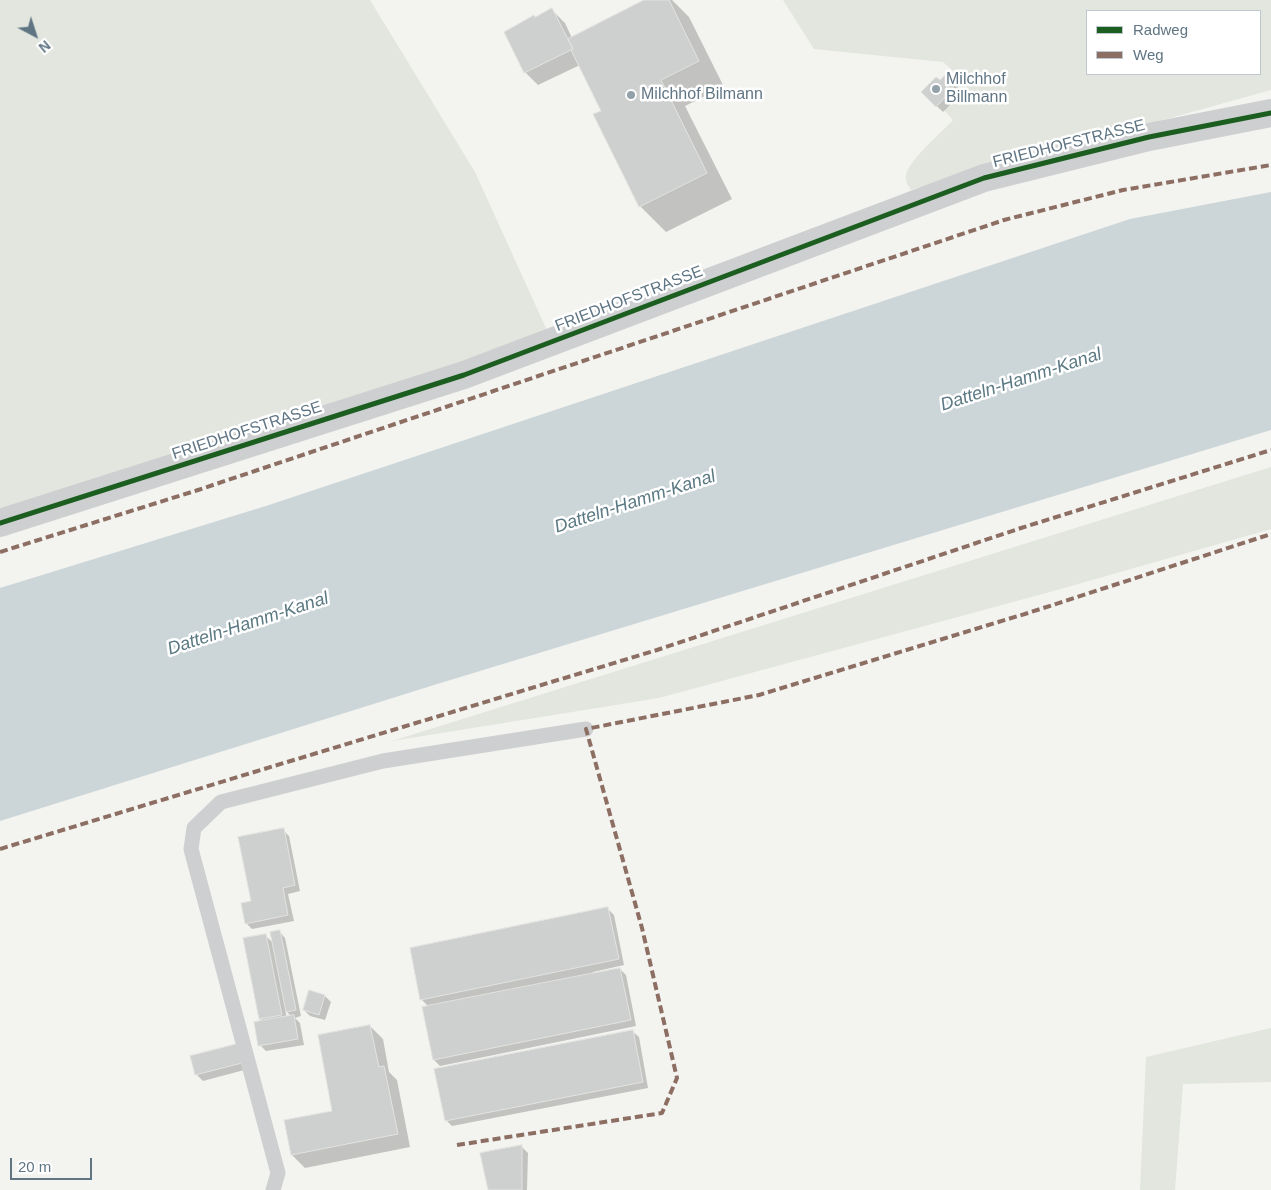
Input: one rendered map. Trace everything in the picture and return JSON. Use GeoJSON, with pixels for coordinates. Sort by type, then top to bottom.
{"type":"FeatureCollection","features":[{"type":"Feature","properties":{"kind":"street","name":"FRIEDHOFSTRASSE"},"geometry":{"type":"LineString","coordinates":[[0,523],[464,375],[984,178],[1150,137],[1271,113]]}},
{"type":"Feature","properties":{"kind":"lane"},"geometry":{"type":"LineString","coordinates":[[274,1190],[278,1173],[191,849],[194,828],[221,802],[383,761],[586,729]]}},
{"type":"Feature","properties":{"kind":"shaded area"},"geometry":{"type":"Polygon","coordinates":[[[0,0],[370,0],[475,172],[550,337],[0,510],[0,0]]]}},
{"type":"Feature","properties":{"kind":"shaded area"},"geometry":{"type":"Polygon","coordinates":[[[783,0],[1271,0],[1271,90],[911,190],[906,179],[908,169],[953,120],[944,110],[959,94],[955,89],[963,79],[943,62],[814,49],[783,0]]]}},
{"type":"Feature","properties":{"kind":"shaded area"},"geometry":{"type":"Polygon","coordinates":[[[1271,467],[1271,529],[1050,592],[659,698],[392,741],[1271,467]]]}},
{"type":"Feature","properties":{"kind":"shaded area"},"geometry":{"type":"Polygon","coordinates":[[[1271,1028],[1271,1082],[1183,1084],[1175,1190],[1140,1190],[1146,1057],[1271,1028]]]}},
{"type":"Feature","properties":{"kind":"water","name":"Datteln-Hamm-Kanal"},"geometry":{"type":"Polygon","coordinates":[[[1271,192],[1271,430],[434,685],[0,821],[0,588],[269,505],[1130,219],[1271,192]]]}},
{"type":"Feature","properties":{"kind":"building","name":"Milchhof Bilmann"},"geometry":{"type":"Polygon","coordinates":[[[644,0],[669,0],[699,61],[661,80],[707,173],[639,207],[593,114],[601,111],[571,50],[573,49],[568,39],[644,0]]]}},
{"type":"Feature","properties":{"kind":"building"},"geometry":{"type":"Polygon","coordinates":[[[552,8],[573,49],[524,73],[504,32],[534,15],[535,17],[552,8]]]}},
{"type":"Feature","properties":{"kind":"building","name":"Milchhof Billmann"},"geometry":{"type":"Polygon","coordinates":[[[948,72],[955,78],[946,87],[951,91],[936,107],[921,92],[936,77],[940,80],[948,72]]]}},
{"type":"Feature","properties":{"kind":"building"},"geometry":{"type":"Polygon","coordinates":[[[284,828],[295,885],[283,888],[288,915],[245,924],[241,903],[251,901],[238,837],[284,828]]]}},
{"type":"Feature","properties":{"kind":"building"},"geometry":{"type":"Polygon","coordinates":[[[608,907],[619,959],[420,1000],[410,948],[608,907]]]}},
{"type":"Feature","properties":{"kind":"building"},"geometry":{"type":"Polygon","coordinates":[[[280,930],[296,1010],[286,1012],[270,932],[280,930]]]}},
{"type":"Feature","properties":{"kind":"building"},"geometry":{"type":"Polygon","coordinates":[[[266,934],[282,1015],[259,1019],[243,938],[266,934]]]}},
{"type":"Feature","properties":{"kind":"building"},"geometry":{"type":"Polygon","coordinates":[[[620,968],[631,1020],[433,1060],[422,1007],[620,968]]]}},
{"type":"Feature","properties":{"kind":"building"},"geometry":{"type":"Polygon","coordinates":[[[309,990],[325,995],[319,1015],[303,1010],[309,990]]]}},
{"type":"Feature","properties":{"kind":"building"},"geometry":{"type":"Polygon","coordinates":[[[294,1015],[298,1039],[258,1046],[254,1022],[294,1015]]]}},
{"type":"Feature","properties":{"kind":"building"},"geometry":{"type":"Polygon","coordinates":[[[370,1025],[379,1067],[384,1066],[398,1134],[291,1155],[284,1120],[332,1111],[318,1035],[370,1025]]]}},
{"type":"Feature","properties":{"kind":"building"},"geometry":{"type":"Polygon","coordinates":[[[633,1030],[643,1082],[445,1121],[434,1069],[633,1030]]]}},
{"type":"Feature","properties":{"kind":"building"},"geometry":{"type":"Polygon","coordinates":[[[237,1044],[242,1063],[195,1075],[190,1056],[237,1044]]]}},
{"type":"Feature","properties":{"kind":"building"},"geometry":{"type":"Polygon","coordinates":[[[522,1145],[522,1190],[488,1190],[480,1153],[522,1145]]]}},
{"type":"Feature","properties":{"kind":"marked path"},"geometry":{"type":"LineString","coordinates":[[0,552],[198,490],[1004,220],[1123,190],[1271,165]]}},
{"type":"Feature","properties":{"kind":"marked path"},"geometry":{"type":"LineString","coordinates":[[0,849],[657,650],[1021,528],[1271,450]]}},
{"type":"Feature","properties":{"kind":"marked path"},"geometry":{"type":"LineString","coordinates":[[457,1145],[662,1113],[677,1078],[642,928],[586,729],[759,695],[1028,613],[1271,534]]}},
{"type":"Feature","properties":{"kind":"cycle path"},"geometry":{"type":"LineString","coordinates":[[0,523],[464,375],[984,178],[1149,137],[1271,113]]}},
{"type":"Feature","properties":{"kind":"place","name":"Milchhof Billmann"},"geometry":{"type":"Point","coordinates":[936,89]}},
{"type":"Feature","properties":{"kind":"place","name":"Milchhof Bilmann"},"geometry":{"type":"Point","coordinates":[631,95]}}]}
